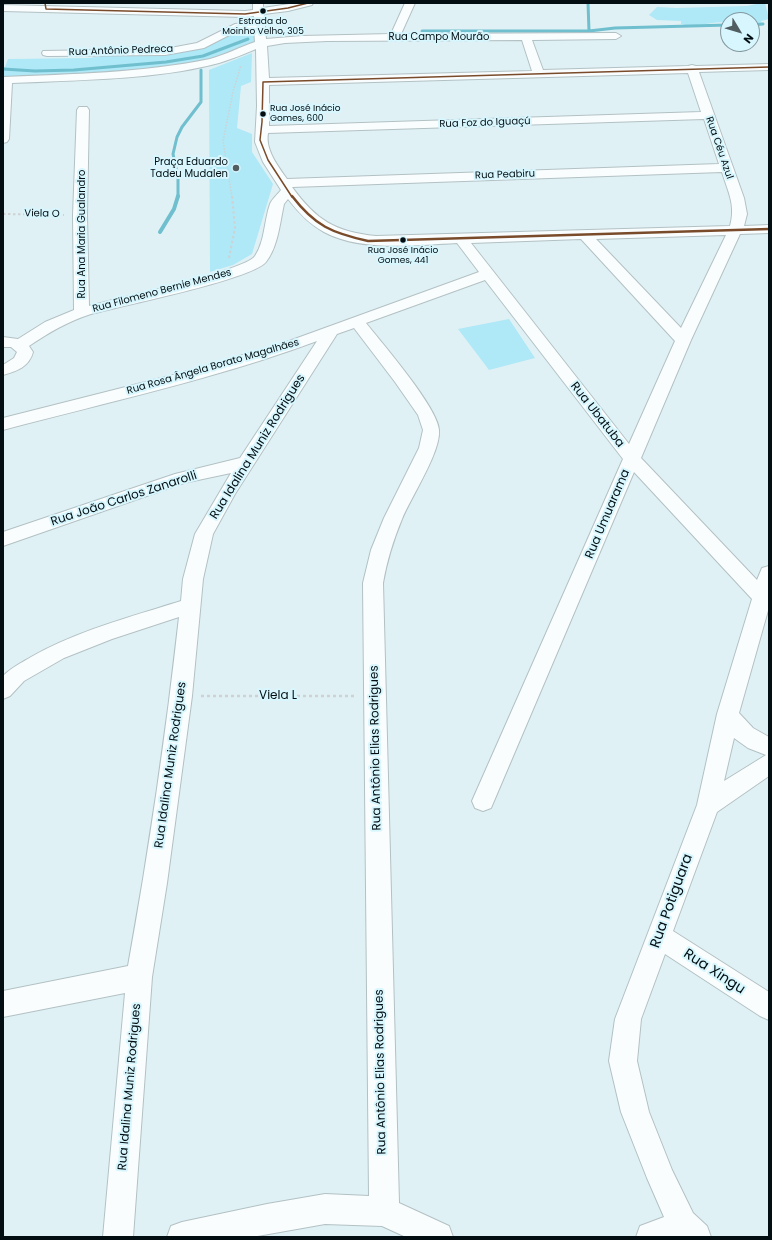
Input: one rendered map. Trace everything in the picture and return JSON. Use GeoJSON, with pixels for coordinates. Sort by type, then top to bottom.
{"type":"FeatureCollection","features":[{"type":"Feature","properties":{"kind":"street"},"geometry":{"type":"LineString","coordinates":[[3,8],[45,6],[201,14],[308,3]]}},
{"type":"Feature","properties":{"kind":"street"},"geometry":{"type":"LineString","coordinates":[[397,34],[410,3]]}},
{"type":"Feature","properties":{"kind":"street"},"geometry":{"type":"LineString","coordinates":[[258,8],[261,24],[263,82],[262,130],[260,140],[266,156],[285,187],[304,211],[318,224],[338,233],[368,241],[769,229]]}},
{"type":"Feature","properties":{"kind":"street","name":"Rua Antônio Pedreca"},"geometry":{"type":"LineString","coordinates":[[47,53],[165,52],[200,46],[239,26],[261,24]]}},
{"type":"Feature","properties":{"kind":"street"},"geometry":{"type":"LineString","coordinates":[[397,34],[446,26]]}},
{"type":"Feature","properties":{"kind":"street","name":"Rua Campo Mourão"},"geometry":{"type":"LineString","coordinates":[[5,80],[92,76],[163,69],[222,59],[261,44],[327,38],[397,34],[526,37],[616,36]]}},
{"type":"Feature","properties":{"kind":"street"},"geometry":{"type":"LineString","coordinates":[[526,37],[538,73]]}},
{"type":"Feature","properties":{"kind":"street"},"geometry":{"type":"LineString","coordinates":[[263,82],[692,68],[769,67]]}},
{"type":"Feature","properties":{"kind":"street","name":"Rua Céu Azul"},"geometry":{"type":"LineString","coordinates":[[692,68],[727,168],[740,214],[736,229]]}},
{"type":"Feature","properties":{"kind":"street"},"geometry":{"type":"LineString","coordinates":[[3,139],[5,80]]}},
{"type":"Feature","properties":{"kind":"street","name":"Rua Ana Maria Gualandro"},"geometry":{"type":"LineString","coordinates":[[20,345],[50,325],[82,312],[80,215],[83,110]]}},
{"type":"Feature","properties":{"kind":"street","name":"Rua Foz do Iguaçú"},"geometry":{"type":"LineString","coordinates":[[262,130],[708,115]]}},
{"type":"Feature","properties":{"kind":"street","name":"Rua Peabiru"},"geometry":{"type":"LineString","coordinates":[[285,187],[727,168]]}},
{"type":"Feature","properties":{"kind":"street","name":"Rua Filomeno Bernie Mendes"},"geometry":{"type":"LineString","coordinates":[[82,312],[226,275],[246,268],[260,260],[268,242],[277,203],[285,187]]}},
{"type":"Feature","properties":{"kind":"street","name":"Rua Umuarama"},"geometry":{"type":"LineString","coordinates":[[483,801],[683,340],[736,229]]}},
{"type":"Feature","properties":{"kind":"street"},"geometry":{"type":"LineString","coordinates":[[584,234],[683,340]]}},
{"type":"Feature","properties":{"kind":"street","name":"Rua Ubatuba"},"geometry":{"type":"LineString","coordinates":[[461,239],[632,459],[762,597]]}},
{"type":"Feature","properties":{"kind":"street","name":"Rua Rosa Ângela Borato Magalhães"},"geometry":{"type":"LineString","coordinates":[[3,424],[178,379],[284,348],[488,274]]}},
{"type":"Feature","properties":{"kind":"street","name":"Rua Antônio Elias Rodrigues"},"geometry":{"type":"LineString","coordinates":[[356,321],[401,378],[426,415],[431,430],[428,448],[393,518],[380,550],[373,583],[384,1212]]}},
{"type":"Feature","properties":{"kind":"street","name":"Rua Idalina Muniz Rodrigues"},"geometry":{"type":"LineString","coordinates":[[118,1237],[139,977],[155,883],[181,696],[193,580],[204,534],[227,492],[332,330]]}},
{"type":"Feature","properties":{"kind":"street"},"geometry":{"type":"LineString","coordinates":[[3,342],[20,345],[24,348],[24,357],[15,365],[3,370]]}},
{"type":"Feature","properties":{"kind":"street","name":"Rua João Carlos Zanarolli"},"geometry":{"type":"LineString","coordinates":[[3,539],[180,478],[246,463]]}},
{"type":"Feature","properties":{"kind":"street","name":"Rua Potiguara"},"geometry":{"type":"LineString","coordinates":[[689,1230],[661,1178],[635,1112],[623,1061],[628,1019],[708,805],[728,714],[769,574]]}},
{"type":"Feature","properties":{"kind":"street"},"geometry":{"type":"LineString","coordinates":[[3,690],[17,675],[57,652],[105,633],[191,605]]}},
{"type":"Feature","properties":{"kind":"street"},"geometry":{"type":"LineString","coordinates":[[728,714],[744,735],[769,748]]}},
{"type":"Feature","properties":{"kind":"street"},"geometry":{"type":"LineString","coordinates":[[708,805],[769,764]]}},
{"type":"Feature","properties":{"kind":"street","name":"Rua Xingu"},"geometry":{"type":"LineString","coordinates":[[659,936],[769,1007]]}},
{"type":"Feature","properties":{"kind":"street"},"geometry":{"type":"LineString","coordinates":[[3,1004],[139,977]]}},
{"type":"Feature","properties":{"kind":"street"},"geometry":{"type":"LineString","coordinates":[[182,1237],[267,1218],[325,1209],[384,1212],[438,1237]]}},
{"type":"Feature","properties":{"kind":"street"},"geometry":{"type":"LineString","coordinates":[[651,1237],[689,1230]]}},
{"type":"Feature","properties":{"kind":"path"},"geometry":{"type":"LineString","coordinates":[[226,275],[235,228],[223,141],[233,92],[244,51]]}},
{"type":"Feature","properties":{"kind":"path","name":"Viela O"},"geometry":{"type":"LineString","coordinates":[[3,214],[80,215]]}},
{"type":"Feature","properties":{"kind":"path","name":"Viela L"},"geometry":{"type":"LineString","coordinates":[[181,696],[375,696]]}},
{"type":"Feature","properties":{"kind":"shaded area"},"geometry":{"type":"Polygon","coordinates":[[[765,3],[769,19],[761,21],[762,23],[760,23],[760,12],[720,12],[720,22],[686,25],[681,24],[681,21],[657,20],[649,15],[657,7],[676,8],[747,6],[765,3]]]}},
{"type":"Feature","properties":{"kind":"shaded area"},"geometry":{"type":"Polygon","coordinates":[[[243,28],[256,28],[257,35],[254,42],[206,60],[139,70],[68,75],[3,77],[3,67],[5,67],[8,59],[89,58],[116,54],[183,52],[207,46],[243,28]]]}},
{"type":"Feature","properties":{"kind":"shaded area","name":"Praça Eduardo Tadeu Mudalen"},"geometry":{"type":"Polygon","coordinates":[[[252,53],[251,82],[241,86],[237,128],[252,134],[252,152],[273,184],[252,254],[233,265],[210,272],[209,70],[252,53]]]}},
{"type":"Feature","properties":{"kind":"shaded area"},"geometry":{"type":"Polygon","coordinates":[[[509,319],[535,358],[489,370],[458,329],[509,319]]]}},
{"type":"Feature","properties":{"kind":"waterway"},"geometry":{"type":"LineString","coordinates":[[588,3],[589,31]]}},
{"type":"Feature","properties":{"kind":"waterway"},"geometry":{"type":"LineString","coordinates":[[589,31],[615,28],[720,25]]}},
{"type":"Feature","properties":{"kind":"waterway"},"geometry":{"type":"LineString","coordinates":[[422,31],[589,31]]}},
{"type":"Feature","properties":{"kind":"waterway"},"geometry":{"type":"LineString","coordinates":[[3,69],[35,71],[74,70],[166,62],[203,56],[248,39]]}},
{"type":"Feature","properties":{"kind":"waterway"},"geometry":{"type":"LineString","coordinates":[[178,196],[178,177],[173,154],[177,137],[182,127],[201,102],[201,70]]}},
{"type":"Feature","properties":{"kind":"waterway"},"geometry":{"type":"LineString","coordinates":[[160,232],[174,209],[178,196]]}},
{"type":"Feature","properties":{"kind":"transit line"},"geometry":{"type":"LineString","coordinates":[[45,3],[46,9],[245,14],[288,8],[308,3]]}},
{"type":"Feature","properties":{"kind":"transit line"},"geometry":{"type":"LineString","coordinates":[[769,67],[263,82],[262,130],[260,140],[262,149],[275,172],[293,198],[312,218],[319,224],[331,230],[368,241],[769,229]]}},
{"type":"Feature","properties":{"kind":"place","name":"Estrada do Moinho Velho, 305"},"geometry":{"type":"Point","coordinates":[263,11]}},
{"type":"Feature","properties":{"kind":"place","name":"Rua José Inácio Gomes, 600"},"geometry":{"type":"Point","coordinates":[263,114]}},
{"type":"Feature","properties":{"kind":"place","name":"Praça Eduardo Tadeu Mudalen"},"geometry":{"type":"Point","coordinates":[236,168]}},
{"type":"Feature","properties":{"kind":"place","name":"Rua José Inácio Gomes, 441"},"geometry":{"type":"Point","coordinates":[403,240]}}]}
